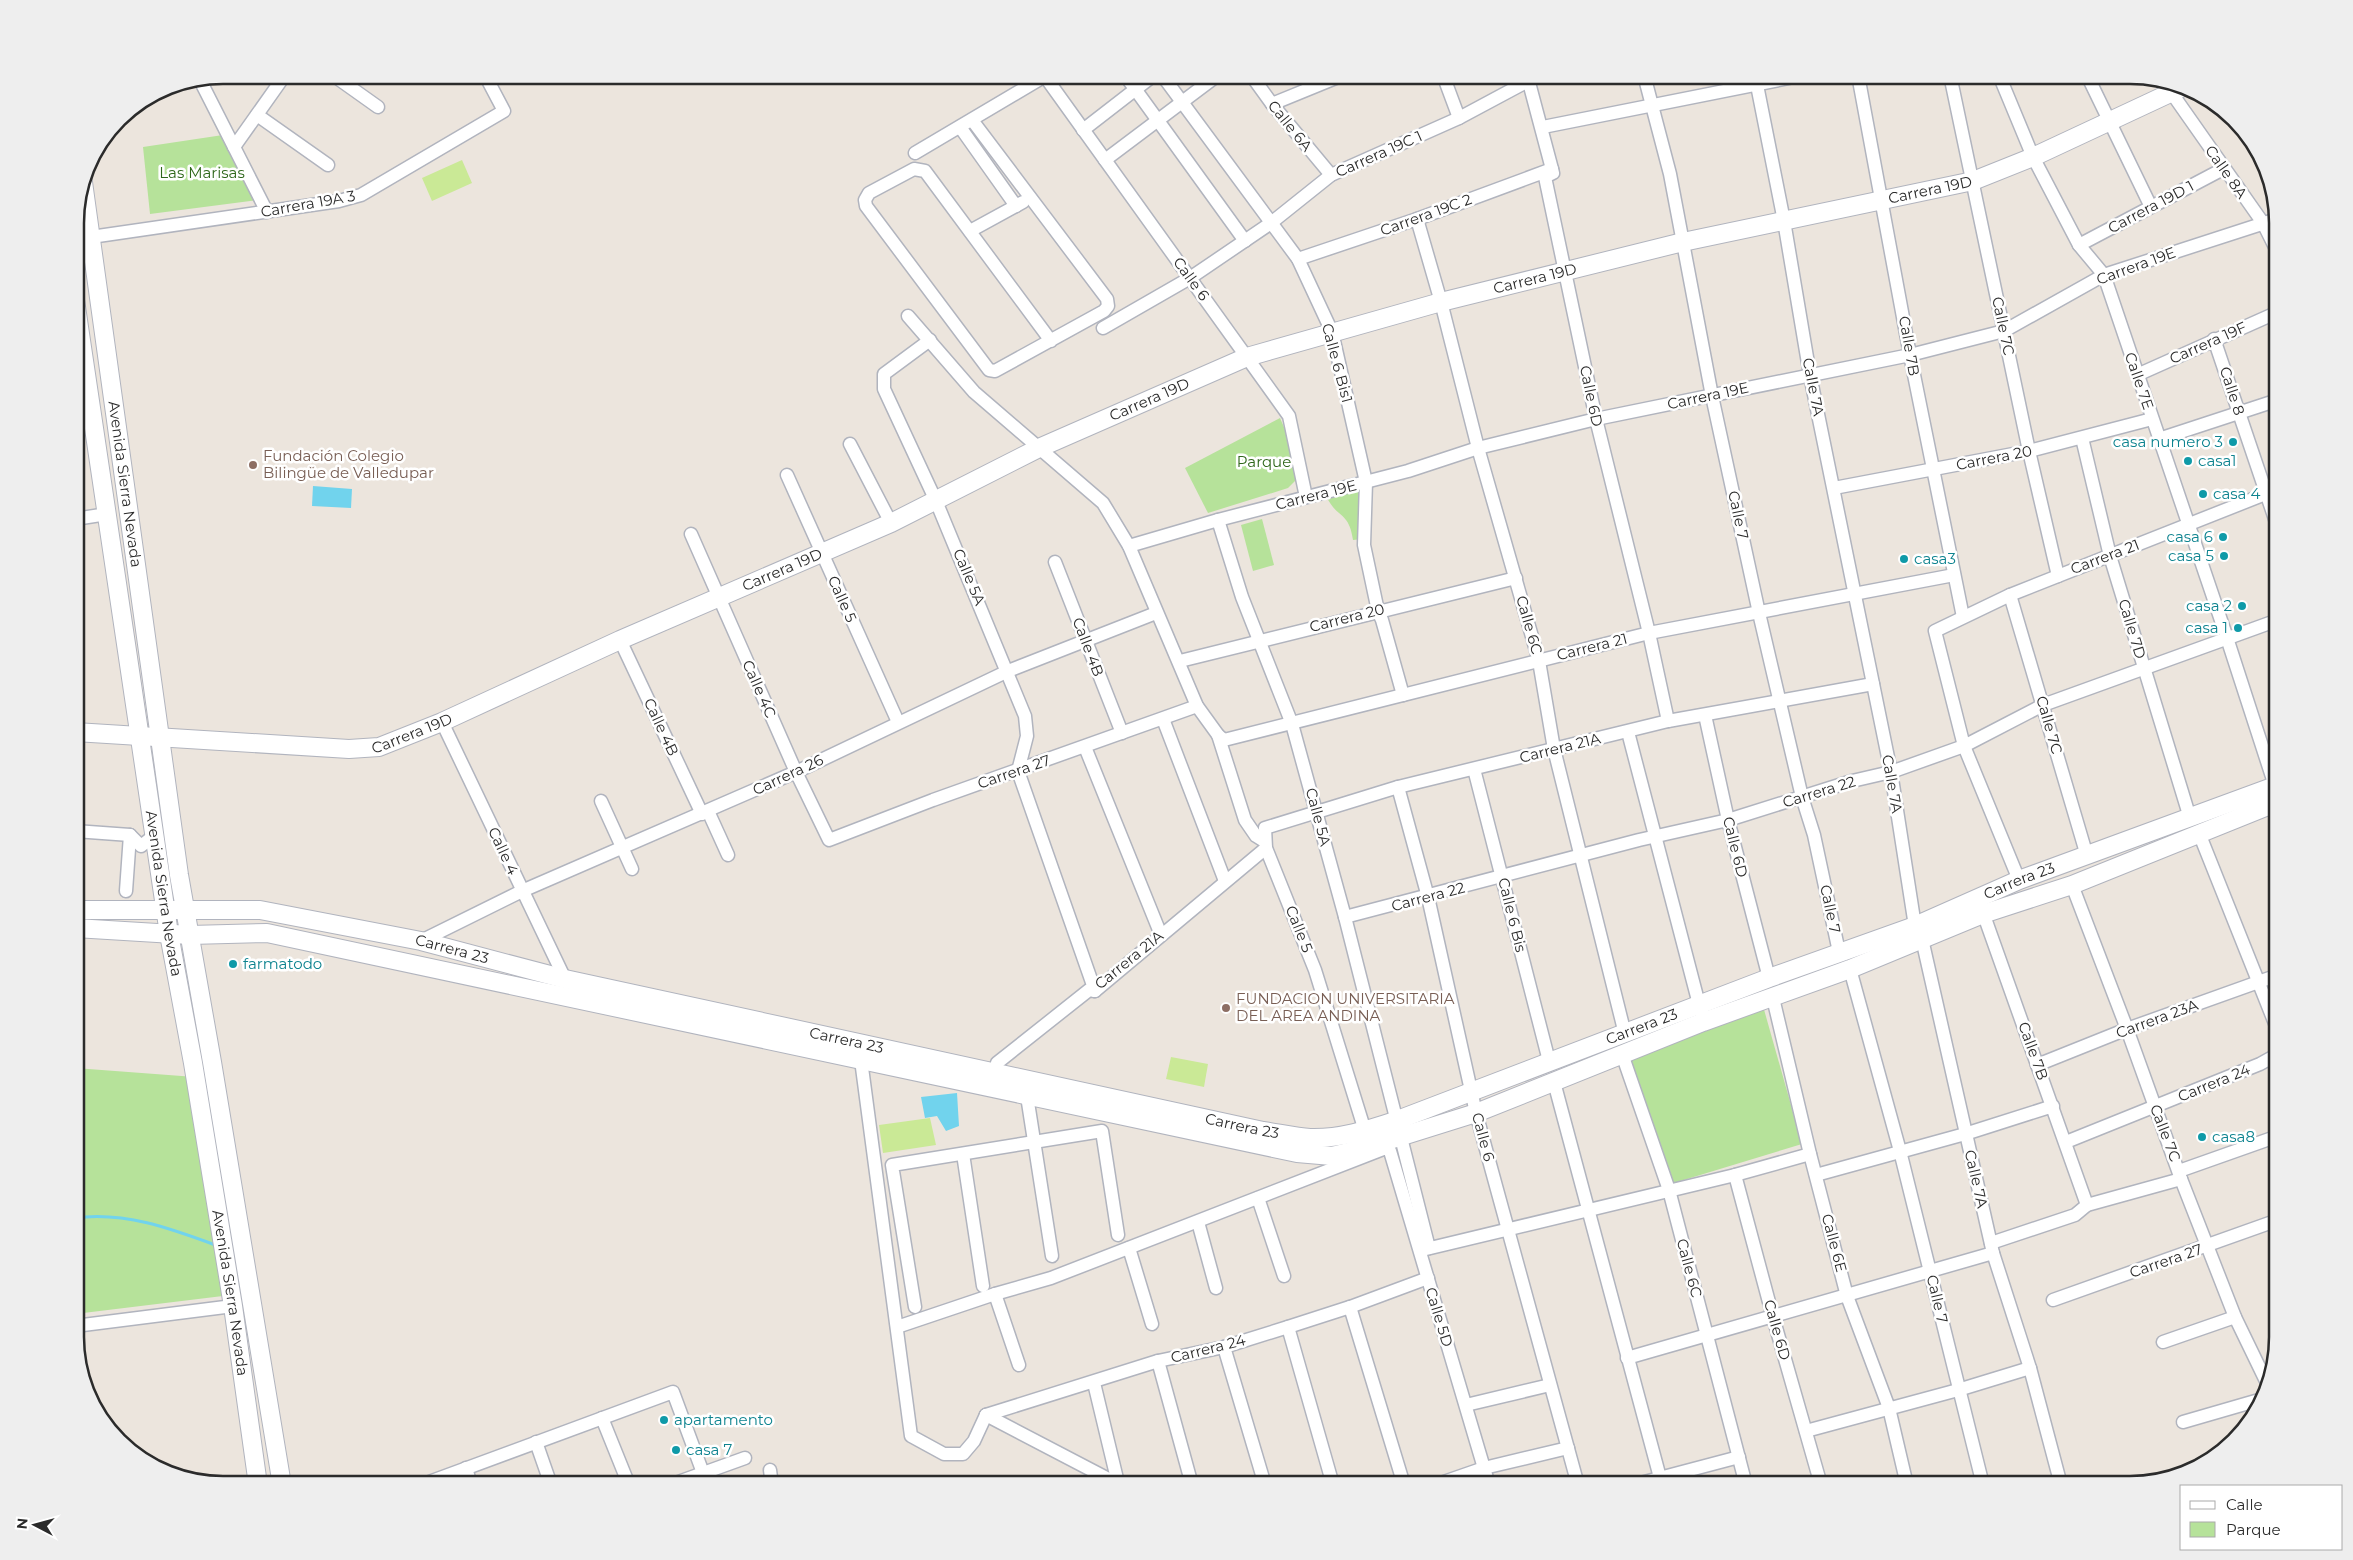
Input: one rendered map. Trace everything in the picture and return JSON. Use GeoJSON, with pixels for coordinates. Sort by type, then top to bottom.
{"type":"FeatureCollection","features":[{"type":"Feature","properties":{"kind":"main road","name":"Carrera 19D"},"geometry":{"type":"LineString","coordinates":[[140,736],[365,748],[379,747],[392,743],[821,551],[891,523],[1040,448],[1247,357],[1442,302],[1683,242],[1973,181],[2033,157],[2110,121],[2169,89]]}},
{"type":"Feature","properties":{"kind":"main road","name":"Avenida Sierra Nevada"},"geometry":{"type":"LineString","coordinates":[[86,201],[180,883],[280,1476]]}},
{"type":"Feature","properties":{"kind":"main road","name":"Avenida Sierra Nevada"},"geometry":{"type":"LineString","coordinates":[[84,369],[165,911],[193,1063],[232,1306],[257,1476]]}},
{"type":"Feature","properties":{"kind":"main road"},"geometry":{"type":"LineString","coordinates":[[84,733],[140,736]]}},
{"type":"Feature","properties":{"kind":"main road","name":"Carrera 23"},"geometry":{"type":"LineString","coordinates":[[84,929],[190,935],[267,933],[1027,1096],[1077,1098],[1308,1138],[1325,1138],[1365,1131],[1394,1135],[1476,1112],[1554,1082],[1622,1054],[1769,978],[1839,952],[1918,933],[2072,885],[2194,826],[2269,794]]}},
{"type":"Feature","properties":{"kind":"main road","name":"Carrera 23"},"geometry":{"type":"LineString","coordinates":[[84,910],[260,910],[421,941],[565,979],[995,1071],[1077,1098],[1297,1154],[1332,1156],[1361,1149],[1394,1135],[1472,1091],[1549,1061],[1625,1034],[1773,998],[1850,969],[1918,933],[1979,897],[2019,880],[2087,856],[2194,826]]}},
{"type":"Feature","properties":{"kind":"main road"},"geometry":{"type":"LineString","coordinates":[[180,883],[192,898],[207,904],[260,910]]}},
{"type":"Feature","properties":{"kind":"street"},"geometry":{"type":"LineString","coordinates":[[234,147],[279,84]]}},
{"type":"Feature","properties":{"kind":"street"},"geometry":{"type":"LineString","coordinates":[[346,84],[378,107]]}},
{"type":"Feature","properties":{"kind":"street","name":"Carrera 19A 3"},"geometry":{"type":"LineString","coordinates":[[91,236],[267,212],[339,201],[361,195],[504,111],[490,84]]}},
{"type":"Feature","properties":{"kind":"street"},"geometry":{"type":"LineString","coordinates":[[914,153],[1030,84]]}},
{"type":"Feature","properties":{"kind":"street","name":"Calle 6"},"geometry":{"type":"LineString","coordinates":[[1050,84],[1288,416],[1306,497]]}},
{"type":"Feature","properties":{"kind":"street"},"geometry":{"type":"LineString","coordinates":[[1132,84],[1245,241]]}},
{"type":"Feature","properties":{"kind":"street"},"geometry":{"type":"LineString","coordinates":[[1083,130],[1143,84]]}},
{"type":"Feature","properties":{"kind":"street","name":"Calle 6 Bis1"},"geometry":{"type":"LineString","coordinates":[[1168,84],[1298,258],[1332,332],[1366,482],[1364,545],[1378,611],[1403,695]]}},
{"type":"Feature","properties":{"kind":"street"},"geometry":{"type":"LineString","coordinates":[[1105,160],[1180,101],[1205,84]]}},
{"type":"Feature","properties":{"kind":"street","name":"Calle 6A"},"geometry":{"type":"LineString","coordinates":[[1258,84],[1331,175]]}},
{"type":"Feature","properties":{"kind":"street"},"geometry":{"type":"LineString","coordinates":[[1272,104],[1321,84]]}},
{"type":"Feature","properties":{"kind":"street"},"geometry":{"type":"LineString","coordinates":[[1446,84],[1459,118]]}},
{"type":"Feature","properties":{"kind":"street","name":"Carrera 19C 1"},"geometry":{"type":"LineString","coordinates":[[1103,328],[1190,278],[1271,223],[1331,175],[1459,118],[1518,84]]}},
{"type":"Feature","properties":{"kind":"street","name":"Calle 6D"},"geometry":{"type":"LineString","coordinates":[[1530,84],[1543,127],[1553,173],[1545,176],[1596,419],[1649,633],[1668,721]]}},
{"type":"Feature","properties":{"kind":"street","name":"Calle 7"},"geometry":{"type":"LineString","coordinates":[[1646,84],[1670,174],[1712,396],[1759,613],[1802,797],[1814,835],[1839,952]]}},
{"type":"Feature","properties":{"kind":"street"},"geometry":{"type":"LineString","coordinates":[[1543,127],[1652,106],[1740,84]]}},
{"type":"Feature","properties":{"kind":"street","name":"Calle 7A"},"geometry":{"type":"LineString","coordinates":[[1757,84],[1784,221],[1810,375],[1891,772],[1918,933],[1992,1248],[2030,1368],[2059,1476]]}},
{"type":"Feature","properties":{"kind":"street","name":"Calle 7B"},"geometry":{"type":"LineString","coordinates":[[1860,84],[1932,470],[1963,617]]}},
{"type":"Feature","properties":{"kind":"street","name":"Calle 7C"},"geometry":{"type":"LineString","coordinates":[[1952,84],[2029,452],[2058,576]]}},
{"type":"Feature","properties":{"kind":"street","name":"Calle 7E"},"geometry":{"type":"LineString","coordinates":[[2003,84],[2033,157],[2079,245],[2104,275],[2228,638],[2269,766]]}},
{"type":"Feature","properties":{"kind":"street"},"geometry":{"type":"LineString","coordinates":[[2092,84],[2151,208]]}},
{"type":"Feature","properties":{"kind":"street"},"geometry":{"type":"LineString","coordinates":[[203,85],[267,212]]}},
{"type":"Feature","properties":{"kind":"street","name":"Calle 8A"},"geometry":{"type":"LineString","coordinates":[[2178,92],[2223,168],[2263,223],[2269,235]]}},
{"type":"Feature","properties":{"kind":"street"},"geometry":{"type":"LineString","coordinates":[[257,115],[328,165]]}},
{"type":"Feature","properties":{"kind":"street"},"geometry":{"type":"LineString","coordinates":[[972,120],[1108,301],[1108,306],[1104,311],[1051,341],[995,371],[985,368],[867,208],[866,200],[869,194],[914,169],[922,170],[929,176],[1051,341]]}},
{"type":"Feature","properties":{"kind":"street"},"geometry":{"type":"LineString","coordinates":[[960,127],[1016,206]]}},
{"type":"Feature","properties":{"kind":"street","name":"Carrera 19D 1"},"geometry":{"type":"LineString","coordinates":[[2079,245],[2223,168]]}},
{"type":"Feature","properties":{"kind":"street","name":"Carrera 19C 2"},"geometry":{"type":"LineString","coordinates":[[1298,258],[1417,219],[1552,169]]}},
{"type":"Feature","properties":{"kind":"street"},"geometry":{"type":"LineString","coordinates":[[970,232],[1030,198]]}},
{"type":"Feature","properties":{"kind":"street","name":"Calle 6C"},"geometry":{"type":"LineString","coordinates":[[1417,219],[1442,302],[1478,448],[1540,661],[1554,749],[1625,1034]]}},
{"type":"Feature","properties":{"kind":"street","name":"Carrera 19E"},"geometry":{"type":"LineString","coordinates":[[1129,546],[1218,520],[1366,482],[1478,448],[1596,419],[1910,354],[2004,331],[2104,275],[2269,221]]}},
{"type":"Feature","properties":{"kind":"street","name":"Calle 5"},"geometry":{"type":"LineString","coordinates":[[908,316],[974,392],[1103,503],[1129,546],[1156,613],[1180,661],[1197,706],[1218,734],[1245,820],[1256,836],[1265,844],[1315,970],[1365,1131]]}},
{"type":"Feature","properties":{"kind":"street","name":"Carrera 19F"},"geometry":{"type":"LineString","coordinates":[[2137,375],[2269,316]]}},
{"type":"Feature","properties":{"kind":"street","name":"Calle 8"},"geometry":{"type":"LineString","coordinates":[[2214,339],[2239,413],[2269,485]]}},
{"type":"Feature","properties":{"kind":"street","name":"Calle 5A"},"geometry":{"type":"LineString","coordinates":[[930,340],[884,374],[884,389],[936,501],[1008,671],[1025,716],[1028,736],[1025,750],[1020,758],[1018,771]]}},
{"type":"Feature","properties":{"kind":"street"},"geometry":{"type":"LineString","coordinates":[[2159,439],[2269,403]]}},
{"type":"Feature","properties":{"kind":"street","name":"Carrera 20"},"geometry":{"type":"LineString","coordinates":[[1834,488],[2029,452],[2152,419]]}},
{"type":"Feature","properties":{"kind":"street","name":"Calle 7D"},"geometry":{"type":"LineString","coordinates":[[2082,438],[2110,556],[2194,826],[2269,1008]]}},
{"type":"Feature","properties":{"kind":"street"},"geometry":{"type":"LineString","coordinates":[[850,444],[891,523]]}},
{"type":"Feature","properties":{"kind":"street","name":"Calle 5"},"geometry":{"type":"LineString","coordinates":[[787,475],[898,722]]}},
{"type":"Feature","properties":{"kind":"street","name":"Carrera 21"},"geometry":{"type":"LineString","coordinates":[[1964,746],[1935,631],[2010,595],[2269,493]]}},
{"type":"Feature","properties":{"kind":"street"},"geometry":{"type":"LineString","coordinates":[[84,518],[107,514]]}},
{"type":"Feature","properties":{"kind":"street","name":"Calle 5A"},"geometry":{"type":"LineString","coordinates":[[1218,520],[1242,597],[1292,724],[1317,811],[1345,918],[1394,1135]]}},
{"type":"Feature","properties":{"kind":"street","name":"Calle 4C"},"geometry":{"type":"LineString","coordinates":[[691,534],[796,772],[827,839],[830,840]]}},
{"type":"Feature","properties":{"kind":"street","name":"Calle 4B"},"geometry":{"type":"LineString","coordinates":[[1055,562],[1122,733]]}},
{"type":"Feature","properties":{"kind":"street","name":"Carrera 21"},"geometry":{"type":"LineString","coordinates":[[1218,734],[1224,740],[1235,738],[1649,633],[1954,575]]}},
{"type":"Feature","properties":{"kind":"street","name":"Carrera 20"},"geometry":{"type":"LineString","coordinates":[[1180,661],[1516,578]]}},
{"type":"Feature","properties":{"kind":"street","name":"Calle 7C"},"geometry":{"type":"LineString","coordinates":[[2010,595],[2087,856]]}},
{"type":"Feature","properties":{"kind":"street","name":"Carrera 26"},"geometry":{"type":"LineString","coordinates":[[421,941],[522,891],[796,772],[1008,671],[1156,613]]}},
{"type":"Feature","properties":{"kind":"street","name":"Carrera 22"},"geometry":{"type":"LineString","coordinates":[[1345,918],[1654,837],[1728,820],[1852,781],[1891,772],[1964,746],[2044,705],[2269,623]]}},
{"type":"Feature","properties":{"kind":"street","name":"Calle 4B"},"geometry":{"type":"LineString","coordinates":[[620,640],[728,855]]}},
{"type":"Feature","properties":{"kind":"street","name":"Carrera 21A"},"geometry":{"type":"LineString","coordinates":[[995,1071],[997,1063],[1004,1057],[1089,990],[1095,991],[1225,881],[1265,844],[1265,828],[1398,787],[1668,721],[1872,684]]}},
{"type":"Feature","properties":{"kind":"street","name":"Carrera 27"},"geometry":{"type":"LineString","coordinates":[[830,840],[933,800],[1197,706]]}},
{"type":"Feature","properties":{"kind":"street","name":"Calle 6D"},"geometry":{"type":"LineString","coordinates":[[1705,715],[1728,820],[1769,978]]}},
{"type":"Feature","properties":{"kind":"street"},"geometry":{"type":"LineString","coordinates":[[1163,719],[1225,881]]}},
{"type":"Feature","properties":{"kind":"street","name":"Calle 4"},"geometry":{"type":"LineString","coordinates":[[442,722],[565,979]]}},
{"type":"Feature","properties":{"kind":"street"},"geometry":{"type":"LineString","coordinates":[[1628,732],[1701,1014]]}},
{"type":"Feature","properties":{"kind":"street"},"geometry":{"type":"LineString","coordinates":[[1964,746],[2019,880]]}},
{"type":"Feature","properties":{"kind":"street"},"geometry":{"type":"LineString","coordinates":[[1085,747],[1160,935]]}},
{"type":"Feature","properties":{"kind":"street","name":"Calle 6 Bis"},"geometry":{"type":"LineString","coordinates":[[1474,769],[1549,1061]]}},
{"type":"Feature","properties":{"kind":"street"},"geometry":{"type":"LineString","coordinates":[[1018,771],[1095,991]]}},
{"type":"Feature","properties":{"kind":"street","name":"Calle 6"},"geometry":{"type":"LineString","coordinates":[[1398,787],[1428,897],[1476,1112],[1576,1476]]}},
{"type":"Feature","properties":{"kind":"street"},"geometry":{"type":"LineString","coordinates":[[600,801],[632,869]]}},
{"type":"Feature","properties":{"kind":"street"},"geometry":{"type":"LineString","coordinates":[[84,832],[130,835],[141,846],[154,835]]}},
{"type":"Feature","properties":{"kind":"street"},"geometry":{"type":"LineString","coordinates":[[126,891],[130,835]]}},
{"type":"Feature","properties":{"kind":"street","name":"Calle 7C"},"geometry":{"type":"LineString","coordinates":[[2072,885],[2128,1029],[2180,1175],[2235,1317],[2264,1376]]}},
{"type":"Feature","properties":{"kind":"street","name":"Calle 7B"},"geometry":{"type":"LineString","coordinates":[[1979,897],[1983,914],[2087,1205]]}},
{"type":"Feature","properties":{"kind":"street","name":"Calle 7"},"geometry":{"type":"LineString","coordinates":[[1850,969],[1900,1151],[1981,1476]]}},
{"type":"Feature","properties":{"kind":"street","name":"Carrera 23A"},"geometry":{"type":"LineString","coordinates":[[2037,1065],[2128,1029],[2269,978]]}},
{"type":"Feature","properties":{"kind":"street","name":"Calle 6E"},"geometry":{"type":"LineString","coordinates":[[1773,998],[1810,1154],[1847,1296],[1889,1408],[1905,1476]]}},
{"type":"Feature","properties":{"kind":"street","name":"Calle 6C"},"geometry":{"type":"LineString","coordinates":[[1622,1054],[1668,1190],[1744,1476]]}},
{"type":"Feature","properties":{"kind":"street","name":"Carrera 24"},"geometry":{"type":"LineString","coordinates":[[2066,1142],[2269,1059]]}},
{"type":"Feature","properties":{"kind":"street"},"geometry":{"type":"LineString","coordinates":[[861,1060],[911,1436],[944,1454],[963,1454],[974,1441],[986,1415],[1104,1476]]}},
{"type":"Feature","properties":{"kind":"street"},"geometry":{"type":"LineString","coordinates":[[1554,1082],[1626,1358],[1659,1476]]}},
{"type":"Feature","properties":{"kind":"street"},"geometry":{"type":"LineString","coordinates":[[1027,1096],[1052,1256]]}},
{"type":"Feature","properties":{"kind":"street"},"geometry":{"type":"LineString","coordinates":[[1816,1175],[1966,1134],[2053,1106]]}},
{"type":"Feature","properties":{"kind":"street"},"geometry":{"type":"LineString","coordinates":[[915,1307],[892,1165],[1102,1131],[1118,1235]]}},
{"type":"Feature","properties":{"kind":"street"},"geometry":{"type":"LineString","coordinates":[[897,1328],[995,1294],[1051,1278],[1198,1222],[1386,1148],[1394,1135]]}},
{"type":"Feature","properties":{"kind":"street","name":"Calle 5D"},"geometry":{"type":"LineString","coordinates":[[1394,1135],[1424,1249],[1428,1278],[1486,1476]]}},
{"type":"Feature","properties":{"kind":"street"},"geometry":{"type":"LineString","coordinates":[[1626,1358],[1931,1273],[2075,1215],[2087,1205],[2180,1175],[2269,1140]]}},
{"type":"Feature","properties":{"kind":"street"},"geometry":{"type":"LineString","coordinates":[[963,1154],[983,1286]]}},
{"type":"Feature","properties":{"kind":"street"},"geometry":{"type":"LineString","coordinates":[[1315,1154],[1317,1175]]}},
{"type":"Feature","properties":{"kind":"street"},"geometry":{"type":"LineString","coordinates":[[1424,1249],[1736,1175],[1810,1154]]}},
{"type":"Feature","properties":{"kind":"street","name":"Calle 6D"},"geometry":{"type":"LineString","coordinates":[[1736,1175],[1773,1317],[1818,1476]]}},
{"type":"Feature","properties":{"kind":"street"},"geometry":{"type":"LineString","coordinates":[[1258,1198],[1284,1276]]}},
{"type":"Feature","properties":{"kind":"street"},"geometry":{"type":"LineString","coordinates":[[1198,1222],[1216,1288]]}},
{"type":"Feature","properties":{"kind":"street","name":"Carrera 27"},"geometry":{"type":"LineString","coordinates":[[2053,1300],[2269,1223]]}},
{"type":"Feature","properties":{"kind":"street"},"geometry":{"type":"LineString","coordinates":[[1129,1248],[1152,1324]]}},
{"type":"Feature","properties":{"kind":"street","name":"Carrera 24"},"geometry":{"type":"LineString","coordinates":[[986,1415],[1094,1383],[1158,1361],[1224,1347],[1350,1307],[1428,1278]]}},
{"type":"Feature","properties":{"kind":"street"},"geometry":{"type":"LineString","coordinates":[[995,1294],[1019,1366]]}},
{"type":"Feature","properties":{"kind":"street"},"geometry":{"type":"LineString","coordinates":[[84,1325],[232,1306]]}},
{"type":"Feature","properties":{"kind":"street"},"geometry":{"type":"LineString","coordinates":[[1350,1307],[1401,1476]]}},
{"type":"Feature","properties":{"kind":"street"},"geometry":{"type":"LineString","coordinates":[[2163,1342],[2235,1317]]}},
{"type":"Feature","properties":{"kind":"street"},"geometry":{"type":"LineString","coordinates":[[1288,1327],[1330,1476]]}},
{"type":"Feature","properties":{"kind":"street"},"geometry":{"type":"LineString","coordinates":[[1224,1347],[1262,1476]]}},
{"type":"Feature","properties":{"kind":"street"},"geometry":{"type":"LineString","coordinates":[[1158,1361],[1190,1476]]}},
{"type":"Feature","properties":{"kind":"street"},"geometry":{"type":"LineString","coordinates":[[1806,1431],[1958,1390],[2030,1368]]}},
{"type":"Feature","properties":{"kind":"street"},"geometry":{"type":"LineString","coordinates":[[1094,1383],[1117,1476]]}},
{"type":"Feature","properties":{"kind":"street"},"geometry":{"type":"LineString","coordinates":[[1466,1405],[1550,1385]]}},
{"type":"Feature","properties":{"kind":"street"},"geometry":{"type":"LineString","coordinates":[[445,1476],[673,1392],[703,1473]]}},
{"type":"Feature","properties":{"kind":"street"},"geometry":{"type":"LineString","coordinates":[[2183,1422],[2253,1402]]}},
{"type":"Feature","properties":{"kind":"street"},"geometry":{"type":"LineString","coordinates":[[602,1418],[625,1476]]}},
{"type":"Feature","properties":{"kind":"street"},"geometry":{"type":"LineString","coordinates":[[536,1442],[548,1476]]}},
{"type":"Feature","properties":{"kind":"street"},"geometry":{"type":"LineString","coordinates":[[1461,1476],[1484,1468],[1568,1448]]}},
{"type":"Feature","properties":{"kind":"street"},"geometry":{"type":"LineString","coordinates":[[1680,1476],[1739,1457]]}},
{"type":"Feature","properties":{"kind":"street"},"geometry":{"type":"LineString","coordinates":[[695,1476],[745,1458]]}},
{"type":"Feature","properties":{"kind":"street"},"geometry":{"type":"LineString","coordinates":[[466,1468],[468,1476]]}},
{"type":"Feature","properties":{"kind":"street"},"geometry":{"type":"LineString","coordinates":[[770,1470],[771,1476]]}},
{"type":"Feature","properties":{"kind":"green space","name":"Las Marisas"},"geometry":{"type":"Polygon","coordinates":[[[223,135],[257,200],[150,214],[143,147],[223,135]]]}},
{"type":"Feature","properties":{"kind":"green space"},"geometry":{"type":"Polygon","coordinates":[[[462,160],[472,183],[432,201],[422,178],[462,160]]]}},
{"type":"Feature","properties":{"kind":"green space","name":"Parque"},"geometry":{"type":"Polygon","coordinates":[[[1280,418],[1301,466],[1298,478],[1288,488],[1208,513],[1185,468],[1280,418]]]}},
{"type":"Feature","properties":{"kind":"green space","name":"Parque"},"geometry":{"type":"Polygon","coordinates":[[[1362,485],[1363,539],[1353,540],[1346,519],[1334,508],[1326,496],[1362,485]]]}},
{"type":"Feature","properties":{"kind":"green space"},"geometry":{"type":"Polygon","coordinates":[[[1262,519],[1274,565],[1253,571],[1241,525],[1262,519]]]}},
{"type":"Feature","properties":{"kind":"green space"},"geometry":{"type":"Polygon","coordinates":[[[1763,1006],[1802,1144],[1664,1186],[1626,1058],[1763,1006]]]}},
{"type":"Feature","properties":{"kind":"green space"},"geometry":{"type":"Polygon","coordinates":[[[1171,1057],[1208,1064],[1204,1087],[1166,1079],[1171,1057]]]}},
{"type":"Feature","properties":{"kind":"green space"},"geometry":{"type":"Polygon","coordinates":[[[84,1069],[195,1077],[231,1295],[84,1313],[84,1069]]]}},
{"type":"Feature","properties":{"kind":"green space"},"geometry":{"type":"Polygon","coordinates":[[[930,1118],[936,1145],[883,1153],[879,1125],[930,1118]]]}},
{"type":"Feature","properties":{"kind":"water"},"geometry":{"type":"Polygon","coordinates":[[[313,486],[352,489],[351,508],[312,506],[313,486]]]}},
{"type":"Feature","properties":{"kind":"water"},"geometry":{"type":"Polygon","coordinates":[[[957,1093],[959,1126],[946,1131],[937,1116],[925,1118],[921,1097],[957,1093]]]}},
{"type":"Feature","properties":{"kind":"waterway"},"geometry":{"type":"LineString","coordinates":[[84,1217],[130,1219],[183,1233],[218,1246]]}},
{"type":"Feature","properties":{"kind":"place","name":"casa numero 3"},"geometry":{"type":"Point","coordinates":[2233,442]}},
{"type":"Feature","properties":{"kind":"place","name":"casa1"},"geometry":{"type":"Point","coordinates":[2188,461]}},
{"type":"Feature","properties":{"kind":"place","name":"Fundación Colegio Bilingüe de Valledupar"},"geometry":{"type":"Point","coordinates":[253,465]}},
{"type":"Feature","properties":{"kind":"place","name":"casa 4"},"geometry":{"type":"Point","coordinates":[2203,494]}},
{"type":"Feature","properties":{"kind":"place","name":"casa 6"},"geometry":{"type":"Point","coordinates":[2223,537]}},
{"type":"Feature","properties":{"kind":"place","name":"casa 5"},"geometry":{"type":"Point","coordinates":[2224,556]}},
{"type":"Feature","properties":{"kind":"place","name":"casa3"},"geometry":{"type":"Point","coordinates":[1904,559]}},
{"type":"Feature","properties":{"kind":"place","name":"casa 2"},"geometry":{"type":"Point","coordinates":[2242,606]}},
{"type":"Feature","properties":{"kind":"place","name":"casa 1"},"geometry":{"type":"Point","coordinates":[2238,628]}},
{"type":"Feature","properties":{"kind":"place","name":"farmatodo"},"geometry":{"type":"Point","coordinates":[233,964]}},
{"type":"Feature","properties":{"kind":"place","name":"FUNDACION UNIVERSITARIA DEL AREA ANDINA"},"geometry":{"type":"Point","coordinates":[1226,1008]}},
{"type":"Feature","properties":{"kind":"place","name":"casa8"},"geometry":{"type":"Point","coordinates":[2202,1137]}},
{"type":"Feature","properties":{"kind":"place","name":"apartamento"},"geometry":{"type":"Point","coordinates":[664,1420]}},
{"type":"Feature","properties":{"kind":"place","name":"casa 7"},"geometry":{"type":"Point","coordinates":[676,1450]}}]}
